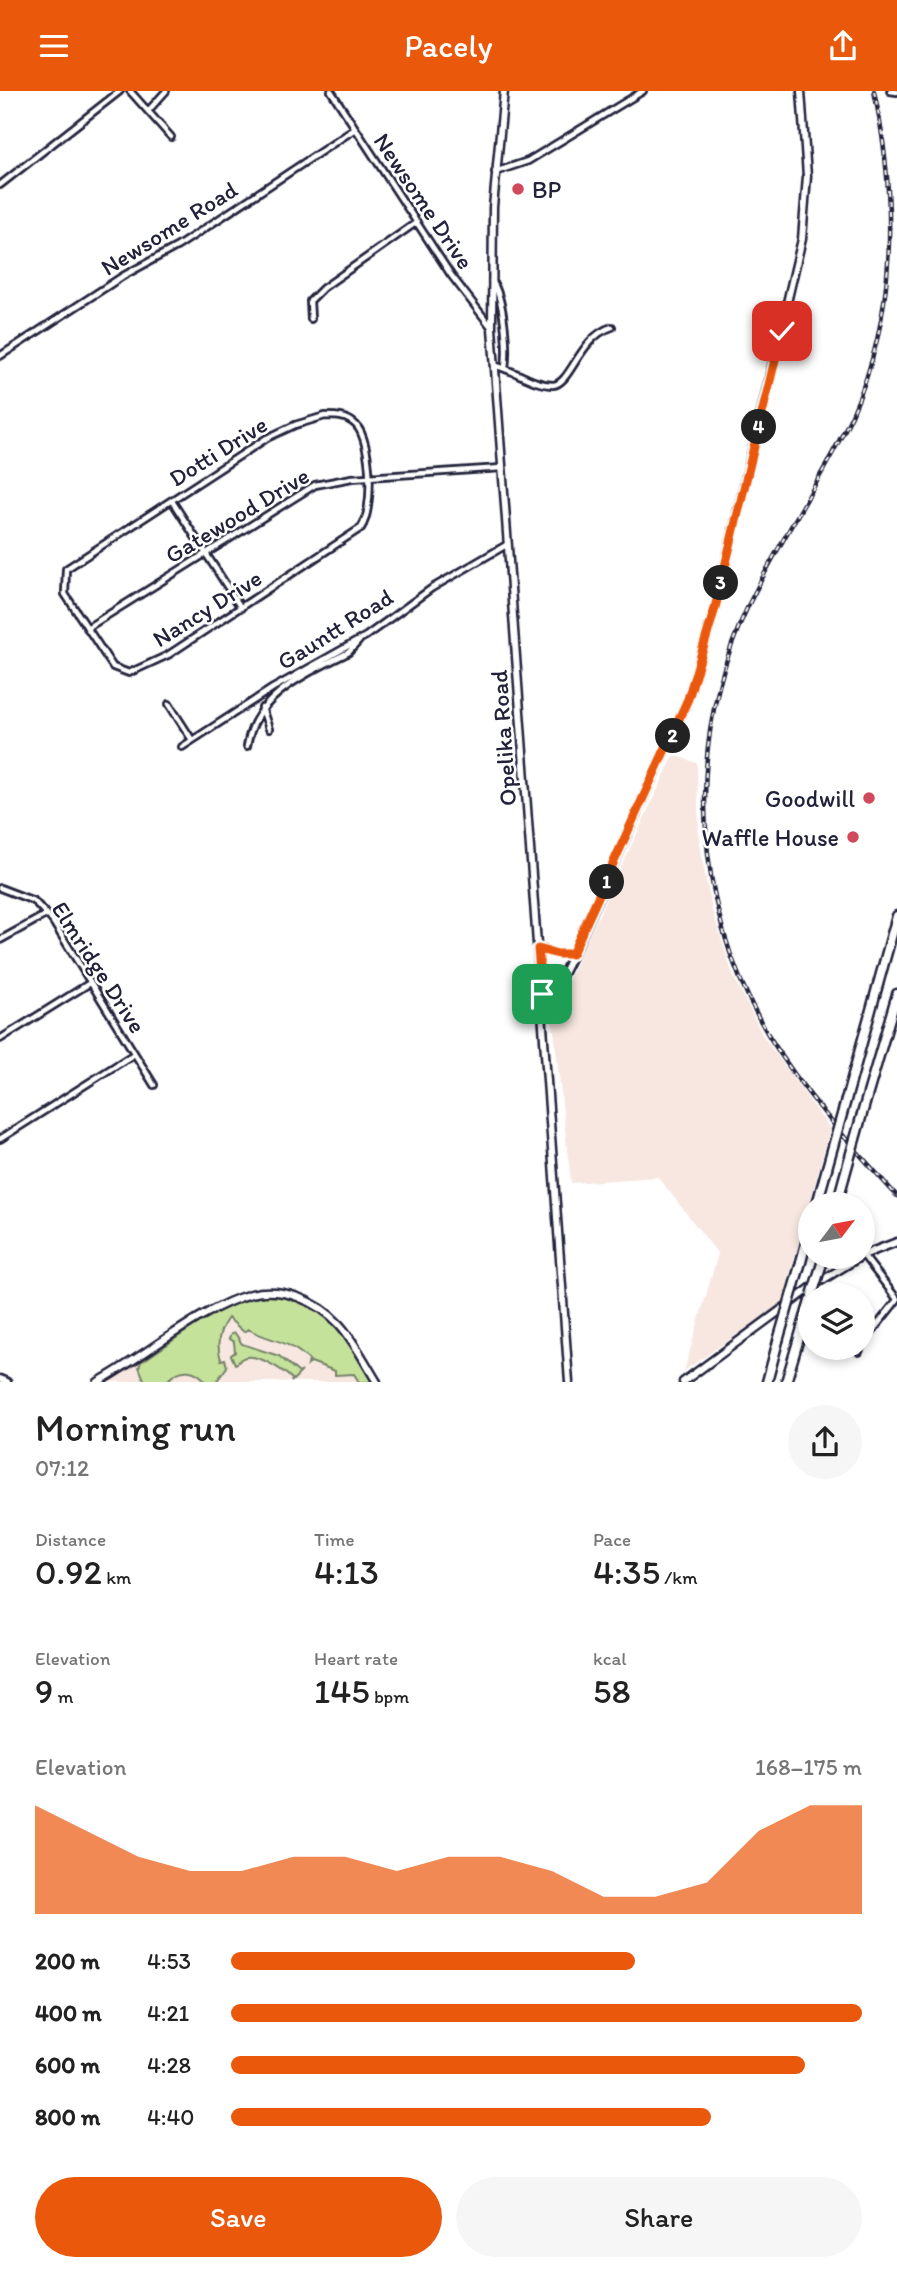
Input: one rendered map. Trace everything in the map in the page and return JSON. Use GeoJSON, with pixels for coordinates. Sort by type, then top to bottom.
{"type":"FeatureCollection","features":[{"type":"Feature","properties":{"kind":"highway"},"geometry":{"type":"LineString","coordinates":[[820,1192],[897,916]]}},
{"type":"Feature","properties":{"kind":"highway"},"geometry":{"type":"LineString","coordinates":[[840,1192],[897,994]]}},
{"type":"Feature","properties":{"kind":"highway"},"geometry":{"type":"LineString","coordinates":[[767,1382],[798,1269]]}},
{"type":"Feature","properties":{"kind":"highway"},"geometry":{"type":"LineString","coordinates":[[786,1382],[798,1341]]}},
{"type":"Feature","properties":{"kind":"street"},"geometry":{"type":"LineString","coordinates":[[0,185],[120,91]]}},
{"type":"Feature","properties":{"kind":"street"},"geometry":{"type":"LineString","coordinates":[[130,91],[171,137]]}},
{"type":"Feature","properties":{"kind":"street"},"geometry":{"type":"LineString","coordinates":[[148,111],[166,91]]}},
{"type":"Feature","properties":{"kind":"street","name":"Newsome Drive"},"geometry":{"type":"LineString","coordinates":[[331,91],[417,222],[492,328]]}},
{"type":"Feature","properties":{"kind":"street","name":"Opelika Road"},"geometry":{"type":"LineString","coordinates":[[504,91],[495,172],[492,328],[569,1382]]}},
{"type":"Feature","properties":{"kind":"street"},"geometry":{"type":"LineString","coordinates":[[495,172],[538,156],[643,91]]}},
{"type":"Feature","properties":{"kind":"street"},"geometry":{"type":"LineString","coordinates":[[543,1012],[677,728],[715,608],[802,239],[807,176],[801,91]]}},
{"type":"Feature","properties":{"kind":"street"},"geometry":{"type":"LineString","coordinates":[[890,91],[897,92]]}},
{"type":"Feature","properties":{"kind":"street","name":"Newsome Road"},"geometry":{"type":"LineString","coordinates":[[0,356],[123,276],[178,246],[355,129]]}},
{"type":"Feature","properties":{"kind":"street"},"geometry":{"type":"LineString","coordinates":[[311,319],[309,307],[314,296],[417,222]]}},
{"type":"Feature","properties":{"kind":"street"},"geometry":{"type":"LineString","coordinates":[[492,281],[501,296],[507,353],[505,368]]}},
{"type":"Feature","properties":{"kind":"street"},"geometry":{"type":"LineString","coordinates":[[496,366],[537,381],[558,384],[568,377],[581,349],[612,327]]}},
{"type":"Feature","properties":{"kind":"street","name":"Dotti Drive"},"geometry":{"type":"LineString","coordinates":[[63,575],[81,557],[267,438],[295,425],[325,416],[349,419],[358,427],[364,438],[369,477]]}},
{"type":"Feature","properties":{"kind":"street","name":"Gatewood Drive"},"geometry":{"type":"LineString","coordinates":[[87,628],[315,485],[369,477],[502,468]]}},
{"type":"Feature","properties":{"kind":"street","name":"Nancy Drive"},"geometry":{"type":"LineString","coordinates":[[63,575],[65,594],[113,667],[129,673],[168,655],[361,528],[369,514],[369,477]]}},
{"type":"Feature","properties":{"kind":"street"},"geometry":{"type":"LineString","coordinates":[[172,501],[241,608]]}},
{"type":"Feature","properties":{"kind":"street","name":"Gauntt Road"},"geometry":{"type":"LineString","coordinates":[[182,747],[273,688],[360,640],[432,588],[509,544]]}},
{"type":"Feature","properties":{"kind":"street"},"geometry":{"type":"LineString","coordinates":[[247,746],[262,707],[289,687],[354,649],[360,640]]}},
{"type":"Feature","properties":{"kind":"street"},"geometry":{"type":"LineString","coordinates":[[169,704],[192,740]]}},
{"type":"Feature","properties":{"kind":"street"},"geometry":{"type":"LineString","coordinates":[[262,707],[269,729]]}},
{"type":"Feature","properties":{"kind":"street","name":"Elmridge Drive"},"geometry":{"type":"LineString","coordinates":[[0,888],[34,901],[47,914],[154,1085]]}},
{"type":"Feature","properties":{"kind":"street"},"geometry":{"type":"LineString","coordinates":[[0,940],[47,914]]}},
{"type":"Feature","properties":{"kind":"street"},"geometry":{"type":"LineString","coordinates":[[538,949],[572,954]]}},
{"type":"Feature","properties":{"kind":"street"},"geometry":{"type":"LineString","coordinates":[[0,1039],[90,983]]}},
{"type":"Feature","properties":{"kind":"street"},"geometry":{"type":"LineString","coordinates":[[0,1139],[134,1053]]}},
{"type":"Feature","properties":{"kind":"street"},"geometry":{"type":"LineString","coordinates":[[875,1251],[897,1242]]}},
{"type":"Feature","properties":{"kind":"street"},"geometry":{"type":"LineString","coordinates":[[683,1382],[816,1284],[841,1269]]}},
{"type":"Feature","properties":{"kind":"street"},"geometry":{"type":"LineString","coordinates":[[873,1269],[897,1299],[875,1327]]}},
{"type":"Feature","properties":{"kind":"street"},"geometry":{"type":"LineString","coordinates":[[98,1382],[223,1305],[253,1294],[274,1293],[285,1293],[315,1303],[339,1324],[377,1382]]}},
{"type":"Feature","properties":{"kind":"street"},"geometry":{"type":"LineString","coordinates":[[0,1379],[7,1382]]}},
{"type":"Feature","properties":{"kind":"shaded area"},"geometry":{"type":"Polygon","coordinates":[[[674,755],[697,763],[699,842],[712,910],[733,975],[763,1036],[830,1129],[813,1192],[798,1192],[798,1245],[782,1303],[684,1371],[718,1254],[658,1177],[571,1183],[552,1014],[674,755]]]}},
{"type":"Feature","properties":{"kind":"shaded area"},"geometry":{"type":"Polygon","coordinates":[[[264,1295],[281,1295],[337,1324],[375,1382],[100,1382],[236,1302],[264,1295]]]}},
{"type":"Feature","properties":{"kind":"green space"},"geometry":{"type":"Polygon","coordinates":[[[278,1295],[310,1305],[324,1315],[347,1338],[375,1382],[359,1382],[354,1374],[335,1375],[335,1371],[311,1362],[308,1365],[309,1360],[293,1348],[248,1329],[244,1332],[228,1318],[218,1343],[221,1360],[225,1359],[227,1367],[216,1382],[206,1382],[198,1374],[183,1371],[169,1379],[172,1382],[145,1382],[139,1367],[141,1362],[189,1329],[241,1302],[278,1295]]]}},
{"type":"Feature","properties":{"kind":"green space"},"geometry":{"type":"Polygon","coordinates":[[[235,1333],[242,1344],[279,1356],[299,1373],[302,1371],[291,1382],[292,1379],[282,1371],[261,1359],[247,1357],[235,1364],[231,1355],[235,1352],[234,1342],[229,1339],[231,1334],[235,1333]]]}},
{"type":"Feature","properties":{"kind":"railway"},"geometry":{"type":"LineString","coordinates":[[874,91],[882,131],[889,214],[885,296],[878,337],[852,415],[760,582],[727,658],[713,712],[706,768],[706,824],[712,879],[724,934],[743,986],[769,1036],[813,1099],[897,1196]]}},
{"type":"Feature","properties":{"kind":"place","name":"BP"},"geometry":{"type":"Point","coordinates":[518,189]}},
{"type":"Feature","properties":{"kind":"place","name":"Goodwill"},"geometry":{"type":"Point","coordinates":[869,798]}},
{"type":"Feature","properties":{"kind":"place","name":"Waffle House"},"geometry":{"type":"Point","coordinates":[853,837]}},
{"type":"Feature","properties":{"kind":"route"},"geometry":{"type":"LineString","coordinates":[[542,994],[538,949],[572,954],[664,757],[688,699],[715,608],[782,331]]}}]}
